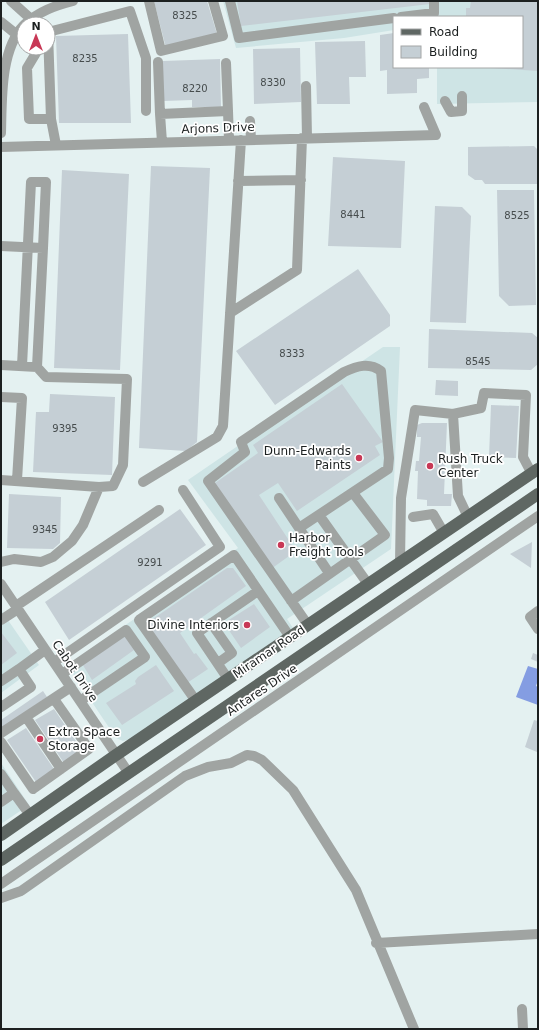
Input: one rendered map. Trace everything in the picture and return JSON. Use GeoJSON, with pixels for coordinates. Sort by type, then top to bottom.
{"type":"FeatureCollection","features":[{"type":"Feature","properties":{"kind":"main road","name":"Miramar Road"},"geometry":{"type":"LineString","coordinates":[[1,835],[116,755],[535,472]]}},
{"type":"Feature","properties":{"kind":"main road","name":"Miramar Road"},"geometry":{"type":"LineString","coordinates":[[1,860],[538,494]]}},
{"type":"Feature","properties":{"kind":"street"},"geometry":{"type":"LineString","coordinates":[[10,1],[22,16]]}},
{"type":"Feature","properties":{"kind":"street"},"geometry":{"type":"LineString","coordinates":[[34,16],[55,3],[72,1]]}},
{"type":"Feature","properties":{"kind":"street"},"geometry":{"type":"LineString","coordinates":[[149,1],[161,51],[224,36],[213,1]]}},
{"type":"Feature","properties":{"kind":"street"},"geometry":{"type":"LineString","coordinates":[[230,1],[239,38],[393,18]]}},
{"type":"Feature","properties":{"kind":"street"},"geometry":{"type":"LineString","coordinates":[[408,16],[434,12],[434,1]]}},
{"type":"Feature","properties":{"kind":"street"},"geometry":{"type":"LineString","coordinates":[[56,30],[130,12],[146,58],[146,111]]}},
{"type":"Feature","properties":{"kind":"street"},"geometry":{"type":"LineString","coordinates":[[1,22],[16,34],[4,50],[1,133]]}},
{"type":"Feature","properties":{"kind":"street"},"geometry":{"type":"LineString","coordinates":[[34,56],[27,68],[29,119],[51,119]]}},
{"type":"Feature","properties":{"kind":"street"},"geometry":{"type":"LineString","coordinates":[[49,56],[51,119],[56,145]]}},
{"type":"Feature","properties":{"kind":"street"},"geometry":{"type":"LineString","coordinates":[[158,62],[162,142]]}},
{"type":"Feature","properties":{"kind":"street"},"geometry":{"type":"LineString","coordinates":[[226,63],[229,140]]}},
{"type":"Feature","properties":{"kind":"street"},"geometry":{"type":"LineString","coordinates":[[230,313],[297,270],[306,86]]}},
{"type":"Feature","properties":{"kind":"street"},"geometry":{"type":"LineString","coordinates":[[445,101],[451,112],[457,113],[462,111],[462,96]]}},
{"type":"Feature","properties":{"kind":"street","name":"Arjons Drive"},"geometry":{"type":"LineString","coordinates":[[1,147],[436,135],[424,107]]}},
{"type":"Feature","properties":{"kind":"street"},"geometry":{"type":"LineString","coordinates":[[160,114],[228,111]]}},
{"type":"Feature","properties":{"kind":"street"},"geometry":{"type":"LineString","coordinates":[[250,121],[251,140]]}},
{"type":"Feature","properties":{"kind":"street"},"geometry":{"type":"LineString","coordinates":[[143,482],[218,437],[224,426],[241,140]]}},
{"type":"Feature","properties":{"kind":"street"},"geometry":{"type":"LineString","coordinates":[[238,180],[302,180]]}},
{"type":"Feature","properties":{"kind":"street"},"geometry":{"type":"LineString","coordinates":[[22,366],[31,182],[46,182],[37,367]]}},
{"type":"Feature","properties":{"kind":"street"},"geometry":{"type":"LineString","coordinates":[[1,246],[43,248]]}},
{"type":"Feature","properties":{"kind":"street"},"geometry":{"type":"LineString","coordinates":[[1,365],[37,367],[46,377],[127,379],[123,465],[113,486],[100,487],[1,480]]}},
{"type":"Feature","properties":{"kind":"street"},"geometry":{"type":"LineString","coordinates":[[300,528],[388,469],[389,458],[381,371],[374,366],[357,366],[344,372],[240,442],[245,452],[208,481],[308,625]]}},
{"type":"Feature","properties":{"kind":"street"},"geometry":{"type":"LineString","coordinates":[[400,563],[401,498],[415,410],[453,414],[481,408],[484,393],[526,395],[524,457],[535,472]]}},
{"type":"Feature","properties":{"kind":"street"},"geometry":{"type":"LineString","coordinates":[[1,398],[22,398],[17,480]]}},
{"type":"Feature","properties":{"kind":"street"},"geometry":{"type":"LineString","coordinates":[[453,414],[458,496],[468,517]]}},
{"type":"Feature","properties":{"kind":"street"},"geometry":{"type":"LineString","coordinates":[[1,562],[14,559],[41,562],[53,557],[72,541],[83,525],[100,487]]}},
{"type":"Feature","properties":{"kind":"street"},"geometry":{"type":"LineString","coordinates":[[54,662],[220,546],[183,490]]}},
{"type":"Feature","properties":{"kind":"street"},"geometry":{"type":"LineString","coordinates":[[291,601],[385,535],[353,493]]}},
{"type":"Feature","properties":{"kind":"street"},"geometry":{"type":"LineString","coordinates":[[279,498],[329,573]]}},
{"type":"Feature","properties":{"kind":"street"},"geometry":{"type":"LineString","coordinates":[[1,620],[159,510]]}},
{"type":"Feature","properties":{"kind":"street"},"geometry":{"type":"LineString","coordinates":[[413,517],[433,514],[444,533]]}},
{"type":"Feature","properties":{"kind":"street"},"geometry":{"type":"LineString","coordinates":[[320,515],[368,584]]}},
{"type":"Feature","properties":{"kind":"street","name":"Antares Drive"},"geometry":{"type":"LineString","coordinates":[[1,884],[538,516]]}},
{"type":"Feature","properties":{"kind":"street"},"geometry":{"type":"LineString","coordinates":[[62,674],[234,555],[290,637]]}},
{"type":"Feature","properties":{"kind":"street","name":"Cabot Drive"},"geometry":{"type":"LineString","coordinates":[[1,584],[128,772]]}},
{"type":"Feature","properties":{"kind":"street"},"geometry":{"type":"LineString","coordinates":[[228,679],[197,633],[258,591]]}},
{"type":"Feature","properties":{"kind":"street"},"geometry":{"type":"LineString","coordinates":[[538,611],[530,617],[538,629]]}},
{"type":"Feature","properties":{"kind":"street"},"geometry":{"type":"LineString","coordinates":[[139,620],[196,701]]}},
{"type":"Feature","properties":{"kind":"street"},"geometry":{"type":"LineString","coordinates":[[211,623],[232,653],[218,663]]}},
{"type":"Feature","properties":{"kind":"street"},"geometry":{"type":"LineString","coordinates":[[80,701],[145,656],[126,630]]}},
{"type":"Feature","properties":{"kind":"street"},"geometry":{"type":"LineString","coordinates":[[1,681],[45,650]]}},
{"type":"Feature","properties":{"kind":"street"},"geometry":{"type":"LineString","coordinates":[[1,707],[31,687],[19,669]]}},
{"type":"Feature","properties":{"kind":"street"},"geometry":{"type":"LineString","coordinates":[[1,733],[71,687]]}},
{"type":"Feature","properties":{"kind":"street"},"geometry":{"type":"LineString","coordinates":[[1,742],[33,789],[89,749],[54,699]]}},
{"type":"Feature","properties":{"kind":"street"},"geometry":{"type":"LineString","coordinates":[[26,717],[61,769]]}},
{"type":"Feature","properties":{"kind":"street"},"geometry":{"type":"LineString","coordinates":[[1,898],[21,891],[185,776],[208,767],[231,763],[247,755],[254,756],[262,760],[293,790],[356,890],[376,943],[414,1029]]}},
{"type":"Feature","properties":{"kind":"street"},"geometry":{"type":"LineString","coordinates":[[1,774],[30,815]]}},
{"type":"Feature","properties":{"kind":"street"},"geometry":{"type":"LineString","coordinates":[[1,802],[14,793]]}},
{"type":"Feature","properties":{"kind":"street"},"geometry":{"type":"LineString","coordinates":[[376,943],[538,934]]}},
{"type":"Feature","properties":{"kind":"street"},"geometry":{"type":"LineString","coordinates":[[522,1009],[522,1029]]}},
{"type":"Feature","properties":{"kind":"shaded area"},"geometry":{"type":"Polygon","coordinates":[[[223,1],[538,1],[538,102],[437,104],[437,68],[523,68],[523,16],[393,16],[393,30],[344,38],[236,48],[223,1]]]}},
{"type":"Feature","properties":{"kind":"shaded area"},"geometry":{"type":"Polygon","coordinates":[[[383,347],[400,347],[391,549],[287,619],[293,628],[130,739],[123,741],[116,738],[67,665],[238,548],[188,480],[383,347]]]}},
{"type":"Feature","properties":{"kind":"shaded area"},"geometry":{"type":"Polygon","coordinates":[[[1,610],[39,665],[1,693],[1,610]]]}},
{"type":"Feature","properties":{"kind":"shaded area"},"geometry":{"type":"Polygon","coordinates":[[[1,763],[29,805],[1,824],[1,763]]]}},
{"type":"Feature","properties":{"kind":"water"},"geometry":{"type":"Polygon","coordinates":[[[528,666],[538,669],[538,680],[536,686],[538,687],[538,705],[516,697],[528,666]]]}},
{"type":"Feature","properties":{"kind":"building"},"geometry":{"type":"Polygon","coordinates":[[[154,1],[207,1],[217,34],[166,48],[154,1]]]}},
{"type":"Feature","properties":{"kind":"building"},"geometry":{"type":"Polygon","coordinates":[[[237,1],[430,1],[430,4],[241,26],[237,1]]]}},
{"type":"Feature","properties":{"kind":"building"},"geometry":{"type":"Polygon","coordinates":[[[471,1],[538,1],[538,71],[491,68],[523,68],[523,16],[466,16],[466,8],[470,8],[471,1]]]}},
{"type":"Feature","properties":{"kind":"building"},"geometry":{"type":"Polygon","coordinates":[[[393,33],[393,68],[429,68],[429,78],[417,79],[417,93],[387,94],[387,70],[380,71],[380,35],[393,33]]]}},
{"type":"Feature","properties":{"kind":"building"},"geometry":{"type":"Polygon","coordinates":[[[128,34],[131,123],[59,123],[56,36],[128,34]]]}},
{"type":"Feature","properties":{"kind":"building"},"geometry":{"type":"Polygon","coordinates":[[[365,41],[366,77],[349,77],[350,104],[317,104],[315,42],[365,41]]]}},
{"type":"Feature","properties":{"kind":"building"},"geometry":{"type":"Polygon","coordinates":[[[300,48],[301,102],[254,104],[253,49],[300,48]]]}},
{"type":"Feature","properties":{"kind":"building"},"geometry":{"type":"Polygon","coordinates":[[[220,59],[221,107],[192,107],[192,100],[163,101],[163,61],[220,59]]]}},
{"type":"Feature","properties":{"kind":"building"},"geometry":{"type":"Polygon","coordinates":[[[534,146],[538,150],[538,184],[485,184],[482,180],[475,180],[468,175],[468,147],[534,146]]]}},
{"type":"Feature","properties":{"kind":"building"},"geometry":{"type":"Polygon","coordinates":[[[333,157],[405,161],[401,248],[328,246],[333,157]]]}},
{"type":"Feature","properties":{"kind":"building"},"geometry":{"type":"Polygon","coordinates":[[[151,166],[210,168],[197,442],[186,451],[139,448],[151,166]]]}},
{"type":"Feature","properties":{"kind":"building"},"geometry":{"type":"Polygon","coordinates":[[[62,170],[129,174],[120,370],[54,368],[62,170]]]}},
{"type":"Feature","properties":{"kind":"building"},"geometry":{"type":"Polygon","coordinates":[[[497,190],[534,190],[536,305],[509,306],[499,296],[497,190]]]}},
{"type":"Feature","properties":{"kind":"building"},"geometry":{"type":"Polygon","coordinates":[[[435,206],[462,207],[471,216],[466,323],[430,322],[435,206]]]}},
{"type":"Feature","properties":{"kind":"building"},"geometry":{"type":"Polygon","coordinates":[[[358,269],[390,315],[390,326],[275,405],[236,351],[358,269]]]}},
{"type":"Feature","properties":{"kind":"building"},"geometry":{"type":"Polygon","coordinates":[[[429,329],[532,333],[538,338],[538,364],[531,370],[428,368],[429,329]]]}},
{"type":"Feature","properties":{"kind":"building"},"geometry":{"type":"Polygon","coordinates":[[[436,380],[458,381],[458,396],[435,395],[436,380]]]}},
{"type":"Feature","properties":{"kind":"building"},"geometry":{"type":"Polygon","coordinates":[[[342,384],[383,442],[375,446],[380,455],[297,511],[278,483],[259,495],[296,551],[271,569],[215,483],[258,453],[253,445],[342,384]]]}},
{"type":"Feature","properties":{"kind":"building"},"geometry":{"type":"Polygon","coordinates":[[[50,394],[115,397],[112,475],[33,472],[36,412],[49,412],[50,394]]]}},
{"type":"Feature","properties":{"kind":"building"},"geometry":{"type":"Polygon","coordinates":[[[491,405],[519,406],[516,458],[489,457],[491,405]]]}},
{"type":"Feature","properties":{"kind":"building","name":"Rush Truck Center"},"geometry":{"type":"Polygon","coordinates":[[[422,423],[447,423],[444,494],[452,494],[451,506],[427,506],[427,500],[417,499],[418,471],[415,471],[416,461],[419,461],[421,437],[417,437],[417,425],[422,423]]]}},
{"type":"Feature","properties":{"kind":"building"},"geometry":{"type":"Polygon","coordinates":[[[9,494],[61,497],[60,543],[53,549],[7,548],[9,494]]]}},
{"type":"Feature","properties":{"kind":"building"},"geometry":{"type":"Polygon","coordinates":[[[180,509],[206,545],[69,640],[45,602],[180,509]]]}},
{"type":"Feature","properties":{"kind":"building"},"geometry":{"type":"Polygon","coordinates":[[[532,542],[531,568],[510,554],[532,542]]]}},
{"type":"Feature","properties":{"kind":"building"},"geometry":{"type":"Polygon","coordinates":[[[227,568],[233,568],[246,586],[180,633],[194,654],[196,653],[208,669],[187,683],[147,623],[227,568]]]}},
{"type":"Feature","properties":{"kind":"building","name":"Divine Interiors"},"geometry":{"type":"Polygon","coordinates":[[[254,604],[270,627],[241,648],[224,623],[254,604]]]}},
{"type":"Feature","properties":{"kind":"building"},"geometry":{"type":"Polygon","coordinates":[[[1,632],[17,653],[1,665],[1,632]]]}},
{"type":"Feature","properties":{"kind":"building"},"geometry":{"type":"Polygon","coordinates":[[[123,634],[134,650],[92,680],[81,662],[123,634]]]}},
{"type":"Feature","properties":{"kind":"building"},"geometry":{"type":"Polygon","coordinates":[[[533,653],[538,655],[538,662],[531,659],[533,653]]]}},
{"type":"Feature","properties":{"kind":"building"},"geometry":{"type":"Polygon","coordinates":[[[156,665],[174,691],[122,725],[106,703],[136,684],[135,681],[138,677],[156,665]]]}},
{"type":"Feature","properties":{"kind":"building"},"geometry":{"type":"Polygon","coordinates":[[[43,691],[47,697],[1,729],[1,720],[43,691]]]}},
{"type":"Feature","properties":{"kind":"building"},"geometry":{"type":"Polygon","coordinates":[[[54,709],[82,750],[64,763],[35,720],[54,709]]]}},
{"type":"Feature","properties":{"kind":"building"},"geometry":{"type":"Polygon","coordinates":[[[534,720],[538,721],[537,752],[525,747],[534,720]]]}},
{"type":"Feature","properties":{"kind":"building"},"geometry":{"type":"Polygon","coordinates":[[[26,728],[54,769],[36,782],[7,740],[26,728]]]}},
{"type":"Feature","properties":{"kind":"place","name":"Dunn-Edwards Paints"},"geometry":{"type":"Point","coordinates":[359,458]}},
{"type":"Feature","properties":{"kind":"place","name":"Rush Truck Center"},"geometry":{"type":"Point","coordinates":[430,466]}},
{"type":"Feature","properties":{"kind":"place","name":"Harbor Freight Tools"},"geometry":{"type":"Point","coordinates":[281,545]}},
{"type":"Feature","properties":{"kind":"place","name":"Divine Interiors"},"geometry":{"type":"Point","coordinates":[247,625]}},
{"type":"Feature","properties":{"kind":"place","name":"Extra Space Storage"},"geometry":{"type":"Point","coordinates":[40,739]}}]}
